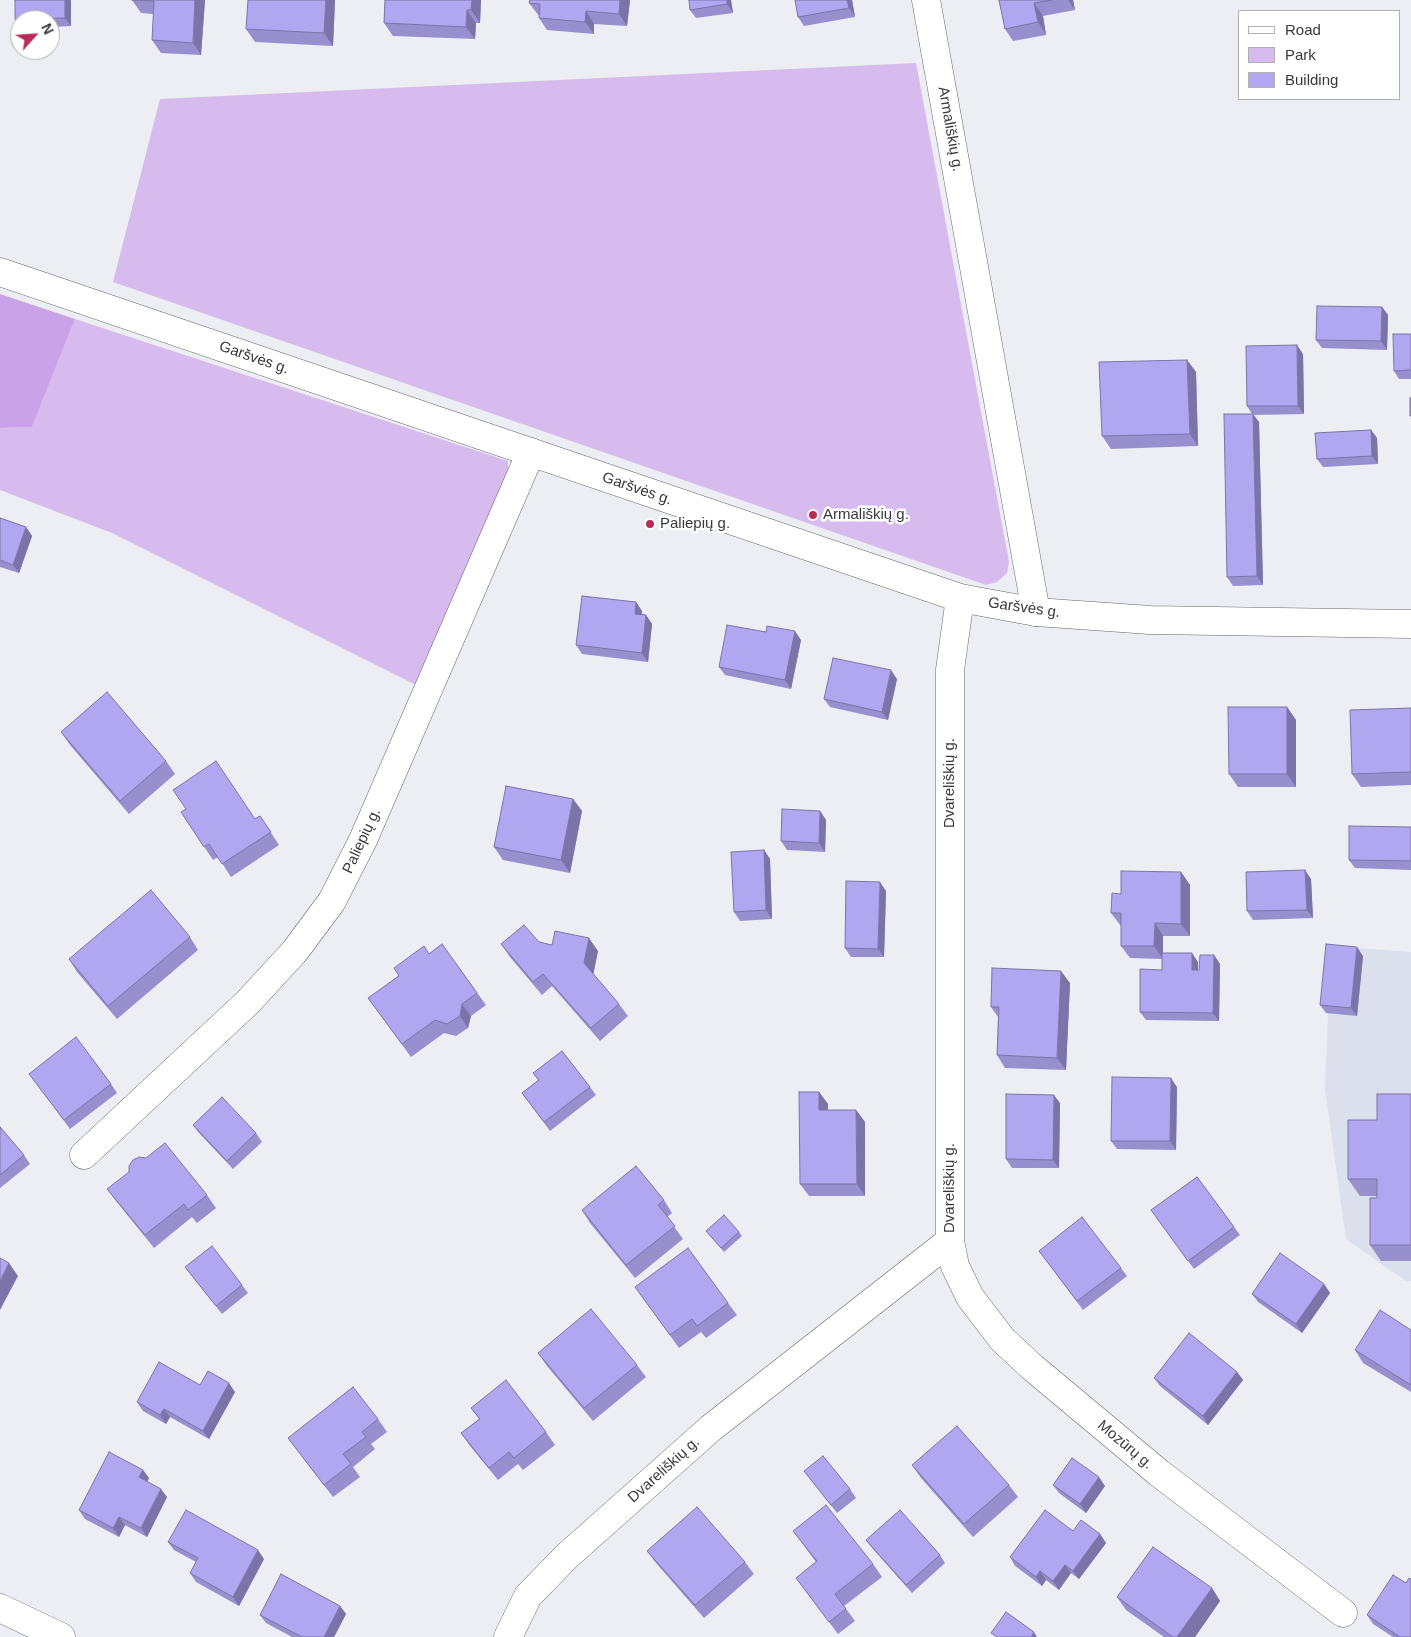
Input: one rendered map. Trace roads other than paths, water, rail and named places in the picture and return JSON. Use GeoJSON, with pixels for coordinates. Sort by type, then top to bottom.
{"type":"FeatureCollection","features":[{"type":"Feature","properties":{"kind":"street","name":"Armališkių g."},"geometry":{"type":"LineString","coordinates":[[926,0],[1036,612]]}},
{"type":"Feature","properties":{"kind":"street","name":"Garšvės g."},"geometry":{"type":"LineString","coordinates":[[0,272],[960,598],[1036,612],[1150,620],[1411,624]]}},
{"type":"Feature","properties":{"kind":"street","name":"Paliepių g."},"geometry":{"type":"LineString","coordinates":[[84,1155],[248,1002],[295,951],[332,901],[363,840],[531,452]]}},
{"type":"Feature","properties":{"kind":"street","name":"Dvareliškių g."},"geometry":{"type":"LineString","coordinates":[[508,1637],[528,1596],[567,1556],[711,1428],[950,1241],[950,670],[960,598]]}},
{"type":"Feature","properties":{"kind":"street","name":"Mozūrų g."},"geometry":{"type":"LineString","coordinates":[[950,1241],[955,1266],[970,1297],[1002,1339],[1160,1473],[1343,1614]]}},
{"type":"Feature","properties":{"kind":"street"},"geometry":{"type":"LineString","coordinates":[[0,1608],[61,1637]]}},
{"type":"Feature","properties":{"kind":"place","name":"Armališkių g."},"geometry":{"type":"Point","coordinates":[813,515]}},
{"type":"Feature","properties":{"kind":"place","name":"Paliepių g."},"geometry":{"type":"Point","coordinates":[650,524]}}]}
